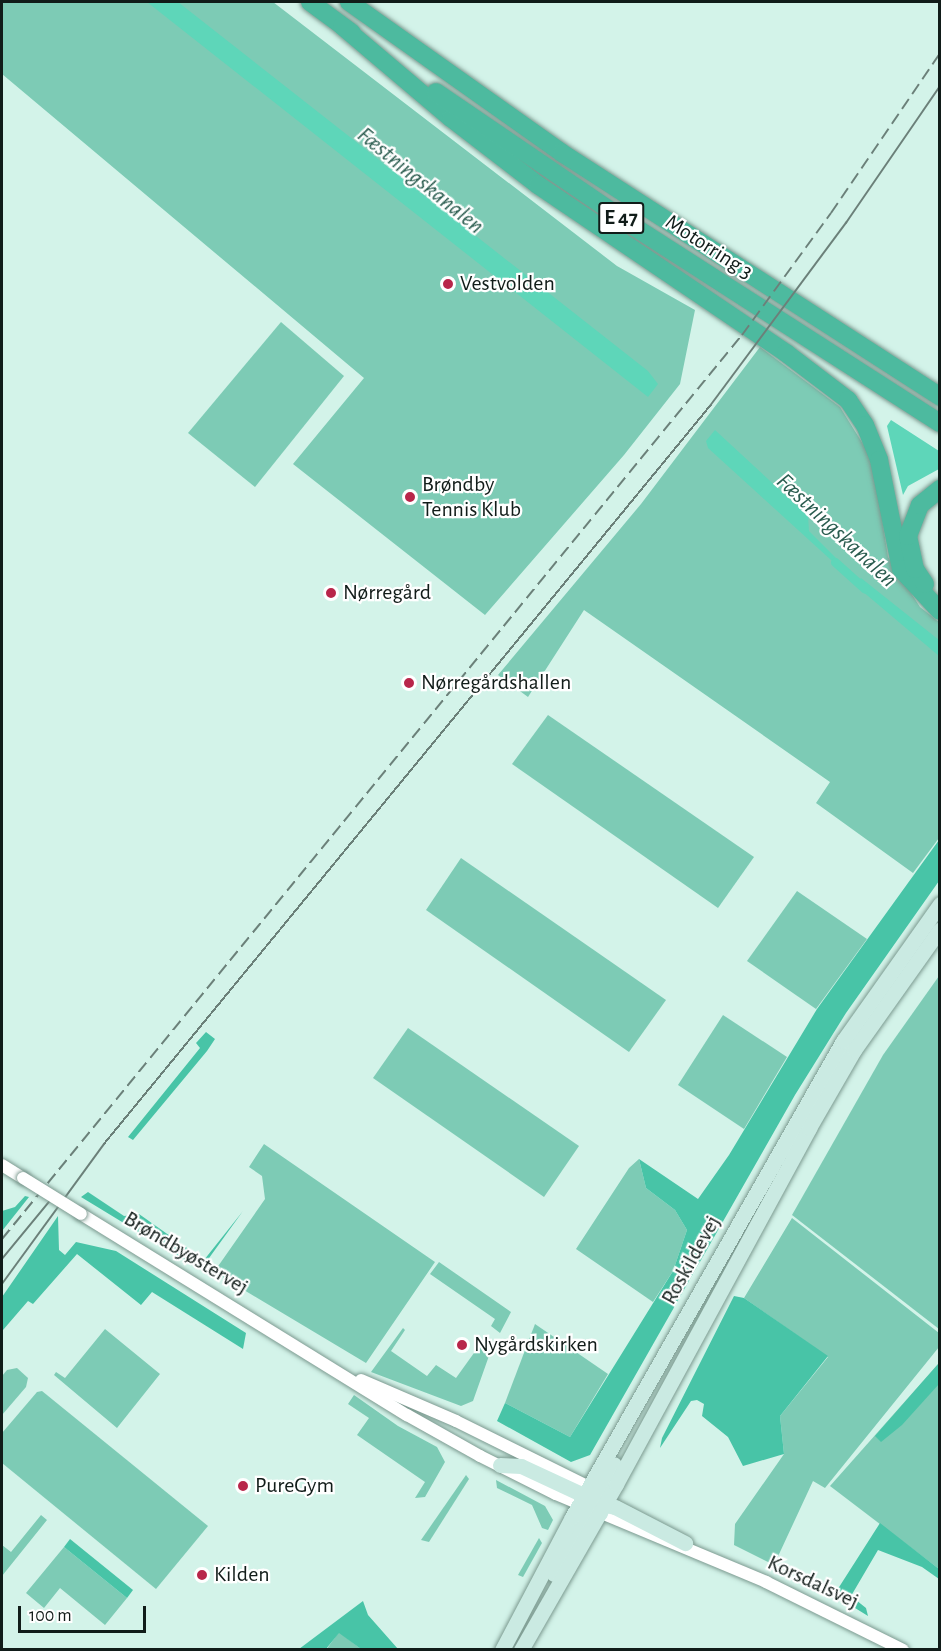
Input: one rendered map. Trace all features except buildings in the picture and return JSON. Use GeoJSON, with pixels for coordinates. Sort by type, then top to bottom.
{"type":"FeatureCollection","features":[{"type":"Feature","properties":{"kind":"highway","name":"Motorring 3"},"geometry":{"type":"LineString","coordinates":[[310,2],[636,228],[939,423]]}},
{"type":"Feature","properties":{"kind":"highway","name":"Motorring 3"},"geometry":{"type":"LineString","coordinates":[[349,2],[552,146],[939,397]]}},
{"type":"Feature","properties":{"kind":"highway"},"geometry":{"type":"LineString","coordinates":[[342,26],[451,118],[538,185],[824,379],[848,400],[865,425],[879,460],[901,569],[939,611]]}},
{"type":"Feature","properties":{"kind":"highway"},"geometry":{"type":"LineString","coordinates":[[834,329],[893,355],[939,383]]}},
{"type":"Feature","properties":{"kind":"highway"},"geometry":{"type":"LineString","coordinates":[[939,489],[920,505],[908,536],[915,569],[939,598]]}},
{"type":"Feature","properties":{"kind":"main road","name":"Roskildevej"},"geometry":{"type":"LineString","coordinates":[[594,1501],[624,1446],[638,1403],[843,1041],[939,904]]}},
{"type":"Feature","properties":{"kind":"main road","name":"Roskildevej"},"geometry":{"type":"LineString","coordinates":[[502,1650],[594,1501],[861,1041],[939,928]]}},
{"type":"Feature","properties":{"kind":"main road"},"geometry":{"type":"LineString","coordinates":[[500,1465],[521,1466],[685,1543]]}},
{"type":"Feature","properties":{"kind":"main road"},"geometry":{"type":"LineString","coordinates":[[521,1650],[538,1619],[554,1572],[594,1501]]}},
{"type":"Feature","properties":{"kind":"street","name":"Brøndbyøstervej"},"geometry":{"type":"LineString","coordinates":[[2,1165],[349,1376],[406,1415],[500,1465]]}},
{"type":"Feature","properties":{"kind":"street","name":"Brøndbyøstervej"},"geometry":{"type":"LineString","coordinates":[[349,1376],[456,1421],[594,1501]]}},
{"type":"Feature","properties":{"kind":"street","name":"Korsdalsvej"},"geometry":{"type":"LineString","coordinates":[[594,1501],[903,1650]]}},
{"type":"Feature","properties":{"kind":"street","name":"Korsdalsvej"},"geometry":{"type":"LineString","coordinates":[[685,1543],[704,1555]]}},
{"type":"Feature","properties":{"kind":"shaded area","name":"Vestvolden"},"geometry":{"type":"Polygon","coordinates":[[[2,2],[273,2],[617,266],[695,310],[680,384],[624,455],[485,615],[293,464],[364,378],[2,74],[2,2]]]}},
{"type":"Feature","properties":{"kind":"shaded area"},"geometry":{"type":"Polygon","coordinates":[[[147,2],[178,2],[648,371],[658,384],[648,397],[147,2]]]}},
{"type":"Feature","properties":{"kind":"shaded area"},"geometry":{"type":"Polygon","coordinates":[[[281,322],[344,376],[255,487],[188,433],[281,322]]]}},
{"type":"Feature","properties":{"kind":"shaded area"},"geometry":{"type":"Polygon","coordinates":[[[760,347],[840,407],[873,460],[888,557],[920,607],[939,622],[939,838],[913,873],[816,803],[830,782],[584,610],[528,697],[498,675],[641,504],[760,347]]]}},
{"type":"Feature","properties":{"kind":"shaded area"},"geometry":{"type":"Polygon","coordinates":[[[891,420],[939,451],[939,469],[908,486],[903,495],[887,426],[891,420]]]}},
{"type":"Feature","properties":{"kind":"shaded area"},"geometry":{"type":"Polygon","coordinates":[[[715,430],[808,516],[809,531],[843,565],[842,570],[708,448],[706,441],[715,430]]]}},
{"type":"Feature","properties":{"kind":"shaded area"},"geometry":{"type":"Polygon","coordinates":[[[861,578],[939,640],[939,656],[855,585],[861,578]]]}},
{"type":"Feature","properties":{"kind":"shaded area"},"geometry":{"type":"Polygon","coordinates":[[[548,715],[754,857],[718,908],[512,764],[548,715]]]}},
{"type":"Feature","properties":{"kind":"shaded area"},"geometry":{"type":"Polygon","coordinates":[[[939,840],[939,881],[846,1013],[795,1095],[590,1455],[571,1462],[497,1421],[505,1403],[570,1437],[673,1271],[687,1230],[675,1210],[646,1188],[639,1159],[698,1199],[729,1155],[817,1009],[939,840]]]}},
{"type":"Feature","properties":{"kind":"shaded area"},"geometry":{"type":"Polygon","coordinates":[[[461,858],[666,1000],[629,1052],[426,910],[461,858]]]}},
{"type":"Feature","properties":{"kind":"shaded area"},"geometry":{"type":"Polygon","coordinates":[[[797,891],[867,939],[816,1009],[747,961],[797,891]]]}},
{"type":"Feature","properties":{"kind":"shaded area"},"geometry":{"type":"Polygon","coordinates":[[[939,976],[939,1329],[792,1215],[883,1055],[939,976]]]}},
{"type":"Feature","properties":{"kind":"shaded area"},"geometry":{"type":"Polygon","coordinates":[[[723,1015],[787,1057],[744,1129],[678,1085],[723,1015]]]}},
{"type":"Feature","properties":{"kind":"shaded area"},"geometry":{"type":"Polygon","coordinates":[[[408,1028],[579,1146],[544,1197],[373,1078],[408,1028]]]}},
{"type":"Feature","properties":{"kind":"shaded area"},"geometry":{"type":"Polygon","coordinates":[[[206,1032],[215,1039],[207,1051],[133,1140],[128,1137],[200,1048],[196,1043],[206,1032]]]}},
{"type":"Feature","properties":{"kind":"shaded area"},"geometry":{"type":"Polygon","coordinates":[[[264,1144],[435,1262],[366,1363],[214,1272],[265,1199],[262,1176],[249,1167],[264,1144]]]}},
{"type":"Feature","properties":{"kind":"shaded area"},"geometry":{"type":"Polygon","coordinates":[[[639,1159],[646,1188],[675,1210],[687,1230],[673,1271],[653,1302],[576,1249],[629,1168],[639,1159]]]}},
{"type":"Feature","properties":{"kind":"shaded area"},"geometry":{"type":"Polygon","coordinates":[[[88,1192],[124,1216],[139,1214],[204,1260],[243,1211],[204,1265],[196,1267],[81,1197],[88,1192]]]}},
{"type":"Feature","properties":{"kind":"shaded area"},"geometry":{"type":"Polygon","coordinates":[[[25,1196],[29,1197],[2,1231],[2,1211],[15,1207],[25,1196]]]}},
{"type":"Feature","properties":{"kind":"shaded area"},"geometry":{"type":"Polygon","coordinates":[[[58,1216],[59,1250],[65,1255],[76,1242],[116,1251],[246,1333],[243,1349],[152,1292],[141,1305],[77,1254],[33,1304],[28,1301],[3,1330],[2,1297],[58,1216]]]}},
{"type":"Feature","properties":{"kind":"shaded area"},"geometry":{"type":"Polygon","coordinates":[[[792,1218],[939,1333],[939,1347],[825,1488],[813,1481],[774,1565],[734,1545],[735,1524],[784,1454],[780,1416],[828,1357],[744,1298],[792,1218]]]}},
{"type":"Feature","properties":{"kind":"shaded area"},"geometry":{"type":"Polygon","coordinates":[[[439,1262],[511,1312],[500,1333],[491,1326],[495,1319],[430,1274],[439,1262]]]}},
{"type":"Feature","properties":{"kind":"shaded area"},"geometry":{"type":"Polygon","coordinates":[[[734,1296],[744,1298],[828,1356],[780,1416],[784,1454],[743,1466],[728,1437],[702,1416],[704,1404],[697,1400],[691,1401],[660,1448],[662,1438],[734,1296]]]}},
{"type":"Feature","properties":{"kind":"shaded area"},"geometry":{"type":"Polygon","coordinates":[[[535,1324],[608,1374],[570,1437],[505,1403],[535,1324]]]}},
{"type":"Feature","properties":{"kind":"shaded area"},"geometry":{"type":"Polygon","coordinates":[[[403,1328],[405,1330],[391,1351],[427,1376],[436,1365],[456,1378],[479,1346],[490,1353],[473,1401],[461,1406],[371,1372],[403,1328]]]}},
{"type":"Feature","properties":{"kind":"shaded area"},"geometry":{"type":"Polygon","coordinates":[[[105,1329],[160,1374],[117,1428],[54,1375],[56,1372],[65,1378],[105,1329]]]}},
{"type":"Feature","properties":{"kind":"shaded area"},"geometry":{"type":"Polygon","coordinates":[[[939,1363],[939,1569],[830,1486],[939,1363]]]}},
{"type":"Feature","properties":{"kind":"shaded area"},"geometry":{"type":"Polygon","coordinates":[[[939,1363],[939,1384],[902,1425],[881,1442],[875,1436],[939,1363]]]}},
{"type":"Feature","properties":{"kind":"shaded area"},"geometry":{"type":"Polygon","coordinates":[[[17,1368],[28,1378],[26,1387],[2,1415],[2,1376],[7,1370],[17,1368]]]}},
{"type":"Feature","properties":{"kind":"shaded area"},"geometry":{"type":"Polygon","coordinates":[[[42,1391],[208,1526],[156,1589],[2,1463],[2,1433],[37,1392],[42,1391]]]}},
{"type":"Feature","properties":{"kind":"shaded area"},"geometry":{"type":"Polygon","coordinates":[[[354,1395],[398,1426],[437,1447],[445,1462],[425,1497],[415,1498],[425,1482],[357,1435],[369,1418],[348,1404],[354,1395]]]}},
{"type":"Feature","properties":{"kind":"shaded area"},"geometry":{"type":"Polygon","coordinates":[[[466,1475],[469,1479],[429,1542],[421,1540],[466,1475]]]}},
{"type":"Feature","properties":{"kind":"shaded area"},"geometry":{"type":"Polygon","coordinates":[[[496,1480],[545,1506],[553,1520],[548,1530],[542,1528],[532,1505],[497,1488],[496,1480]]]}},
{"type":"Feature","properties":{"kind":"shaded area"},"geometry":{"type":"Polygon","coordinates":[[[41,1515],[47,1520],[2,1576],[2,1545],[11,1552],[41,1515]]]}},
{"type":"Feature","properties":{"kind":"shaded area"},"geometry":{"type":"Polygon","coordinates":[[[880,1523],[939,1569],[939,1579],[922,1567],[878,1550],[851,1596],[866,1608],[868,1616],[834,1595],[880,1523]]]}},
{"type":"Feature","properties":{"kind":"shaded area"},"geometry":{"type":"Polygon","coordinates":[[[539,1538],[542,1543],[523,1577],[518,1575],[539,1538]]]}},
{"type":"Feature","properties":{"kind":"shaded area"},"geometry":{"type":"Polygon","coordinates":[[[70,1539],[133,1590],[127,1598],[64,1547],[70,1539]]]}},
{"type":"Feature","properties":{"kind":"shaded area"},"geometry":{"type":"Polygon","coordinates":[[[64,1547],[127,1598],[105,1625],[60,1588],[44,1608],[26,1593],[64,1547]]]}},
{"type":"Feature","properties":{"kind":"shaded area"},"geometry":{"type":"Polygon","coordinates":[[[363,1601],[368,1615],[398,1649],[361,1649],[339,1633],[326,1649],[299,1649],[363,1601]]]}},
{"type":"Feature","properties":{"kind":"shaded area"},"geometry":{"type":"Polygon","coordinates":[[[339,1632],[361,1649],[326,1650],[339,1632]]]}},
{"type":"Feature","properties":{"kind":"waterway","name":"Fæstningskanalen"},"geometry":{"type":"LineString","coordinates":[[835,562],[865,589]]}},
{"type":"Feature","properties":{"kind":"tram line"},"geometry":{"type":"LineString","coordinates":[[2,1284],[104,1144],[710,406],[846,223],[940,86]]}},
{"type":"Feature","properties":{"kind":"tram line"},"geometry":{"type":"LineString","coordinates":[[2,1259],[49,1202]]}},
{"type":"Feature","properties":{"kind":"railway"},"geometry":{"type":"LineString","coordinates":[[2,1239],[742,335],[831,213],[940,53]]}},
{"type":"Feature","properties":{"kind":"place","name":"Vestvolden"},"geometry":{"type":"Point","coordinates":[448,284]}},
{"type":"Feature","properties":{"kind":"place","name":"Brøndby Tennis Klub"},"geometry":{"type":"Point","coordinates":[410,497]}},
{"type":"Feature","properties":{"kind":"place","name":"Nørregård"},"geometry":{"type":"Point","coordinates":[331,593]}},
{"type":"Feature","properties":{"kind":"place","name":"Nørregårdshallen"},"geometry":{"type":"Point","coordinates":[409,683]}},
{"type":"Feature","properties":{"kind":"place","name":"Nygårdskirken"},"geometry":{"type":"Point","coordinates":[462,1345]}},
{"type":"Feature","properties":{"kind":"place","name":"PureGym"},"geometry":{"type":"Point","coordinates":[243,1486]}},
{"type":"Feature","properties":{"kind":"place","name":"Kilden"},"geometry":{"type":"Point","coordinates":[202,1575]}}]}
